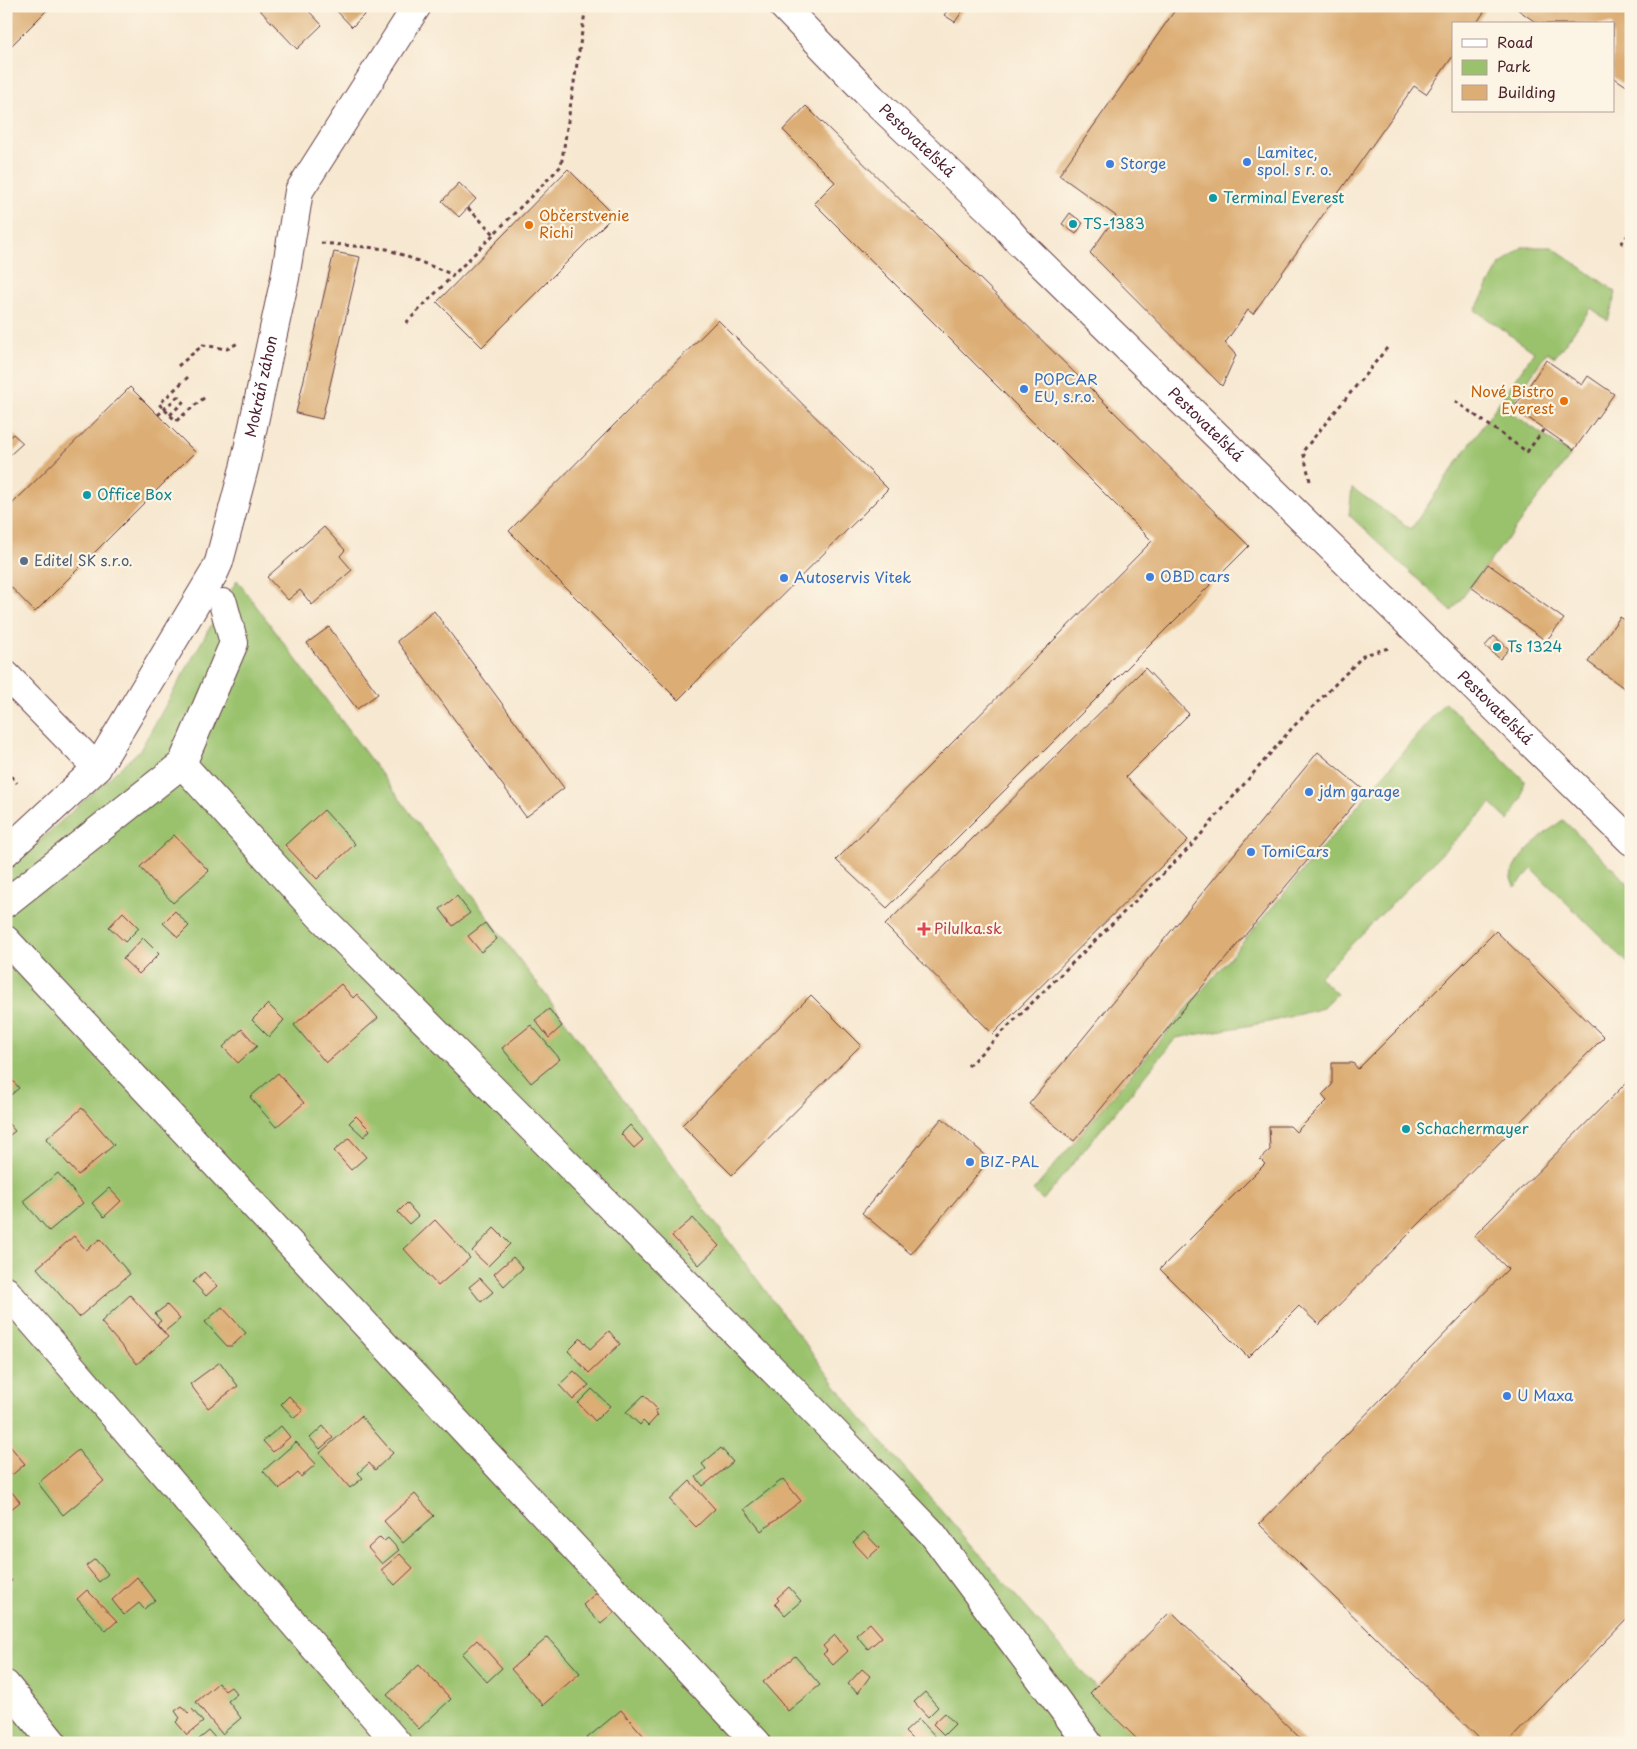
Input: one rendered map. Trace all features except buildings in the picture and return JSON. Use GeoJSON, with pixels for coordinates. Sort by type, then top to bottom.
{"type":"FeatureCollection","features":[{"type":"Feature","properties":{"kind":"street","name":"Mokráň záhon"},"geometry":{"type":"LineString","coordinates":[[6,852],[97,768],[219,562],[244,468],[292,234],[299,191],[418,6]]}},
{"type":"Feature","properties":{"kind":"street","name":"Pestovateľská"},"geometry":{"type":"LineString","coordinates":[[783,6],[872,98],[1000,220],[1016,240],[1631,842]]}},
{"type":"Feature","properties":{"kind":"street"},"geometry":{"type":"LineString","coordinates":[[6,903],[182,764],[234,643],[223,603]]}},
{"type":"Feature","properties":{"kind":"street"},"geometry":{"type":"LineString","coordinates":[[6,675],[97,768]]}},
{"type":"Feature","properties":{"kind":"street"},"geometry":{"type":"LineString","coordinates":[[182,764],[319,915],[806,1403],[932,1533],[1088,1743]]}},
{"type":"Feature","properties":{"kind":"street"},"geometry":{"type":"LineString","coordinates":[[6,940],[757,1743]]}},
{"type":"Feature","properties":{"kind":"street"},"geometry":{"type":"LineString","coordinates":[[6,1291],[397,1743]]}},
{"type":"Feature","properties":{"kind":"street"},"geometry":{"type":"LineString","coordinates":[[6,1685],[53,1743]]}},
{"type":"Feature","properties":{"kind":"path"},"geometry":{"type":"LineString","coordinates":[[406,323],[561,166],[586,6]]}},
{"type":"Feature","properties":{"kind":"path"},"geometry":{"type":"LineString","coordinates":[[468,208],[494,234]]}},
{"type":"Feature","properties":{"kind":"path"},"geometry":{"type":"LineString","coordinates":[[1621,244],[1631,231]]}},
{"type":"Feature","properties":{"kind":"path"},"geometry":{"type":"LineString","coordinates":[[292,234],[309,242],[387,249],[454,275]]}},
{"type":"Feature","properties":{"kind":"path"},"geometry":{"type":"LineString","coordinates":[[178,366],[203,345],[226,349]]}},
{"type":"Feature","properties":{"kind":"path"},"geometry":{"type":"LineString","coordinates":[[1310,483],[1303,451],[1387,348]]}},
{"type":"Feature","properties":{"kind":"path"},"geometry":{"type":"LineString","coordinates":[[188,377],[159,404],[176,421],[205,397]]}},
{"type":"Feature","properties":{"kind":"path"},"geometry":{"type":"LineString","coordinates":[[158,415],[178,396],[183,402],[170,415]]}},
{"type":"Feature","properties":{"kind":"path"},"geometry":{"type":"LineString","coordinates":[[1455,401],[1527,452],[1544,429]]}},
{"type":"Feature","properties":{"kind":"path"},"geometry":{"type":"LineString","coordinates":[[6,591],[8,594],[6,596]]}},
{"type":"Feature","properties":{"kind":"path"},"geometry":{"type":"LineString","coordinates":[[968,1066],[1191,846],[1293,727],[1364,655],[1390,648]]}},
{"type":"Feature","properties":{"kind":"path"},"geometry":{"type":"LineString","coordinates":[[6,776],[10,773],[17,783]]}},
{"type":"Feature","properties":{"kind":"green space"},"geometry":{"type":"Polygon","coordinates":[[[1522,247],[1552,247],[1616,292],[1608,321],[1591,308],[1555,357],[1547,352],[1508,410],[1571,455],[1452,611],[1349,515],[1352,488],[1411,529],[1534,352],[1475,310],[1499,266],[1522,247]]]}},
{"type":"Feature","properties":{"kind":"green space"},"geometry":{"type":"Polygon","coordinates":[[[237,580],[855,1411],[1144,1743],[6,1743],[6,871],[140,750],[237,580]]]}},
{"type":"Feature","properties":{"kind":"green space"},"geometry":{"type":"Polygon","coordinates":[[[1445,702],[1524,780],[1522,797],[1509,821],[1491,804],[1319,977],[1337,994],[1323,1008],[1269,1022],[1176,1038],[1043,1200],[1033,1191],[1445,702]]]}},
{"type":"Feature","properties":{"kind":"green space"},"geometry":{"type":"Polygon","coordinates":[[[1563,820],[1631,886],[1631,966],[1532,869],[1515,887],[1511,879],[1513,871],[1523,854],[1563,820]]]}},
{"type":"Feature","properties":{"kind":"place","name":"Lamitec, spol. s r. o."},"geometry":{"type":"Point","coordinates":[1247,162]}},
{"type":"Feature","properties":{"kind":"place","name":"Storge"},"geometry":{"type":"Point","coordinates":[1110,164]}},
{"type":"Feature","properties":{"kind":"place","name":"Terminal Everest"},"geometry":{"type":"Point","coordinates":[1213,198]}},
{"type":"Feature","properties":{"kind":"place","name":"TS-1383"},"geometry":{"type":"Point","coordinates":[1073,224]}},
{"type":"Feature","properties":{"kind":"place","name":"Občerstvenie Richi"},"geometry":{"type":"Point","coordinates":[529,225]}},
{"type":"Feature","properties":{"kind":"place","name":"POPCAR EU, s.r.o."},"geometry":{"type":"Point","coordinates":[1024,389]}},
{"type":"Feature","properties":{"kind":"place","name":"Nové Bistro Everest"},"geometry":{"type":"Point","coordinates":[1564,401]}},
{"type":"Feature","properties":{"kind":"place","name":"Office Box"},"geometry":{"type":"Point","coordinates":[87,495]}},
{"type":"Feature","properties":{"kind":"place","name":"Editel SK s.r.o."},"geometry":{"type":"Point","coordinates":[24,561]}},
{"type":"Feature","properties":{"kind":"place","name":"OBD cars"},"geometry":{"type":"Point","coordinates":[1150,577]}},
{"type":"Feature","properties":{"kind":"place","name":"Autoservis Vitek"},"geometry":{"type":"Point","coordinates":[784,578]}},
{"type":"Feature","properties":{"kind":"place","name":"Ts 1324"},"geometry":{"type":"Point","coordinates":[1497,647]}},
{"type":"Feature","properties":{"kind":"place","name":"jdm garage"},"geometry":{"type":"Point","coordinates":[1309,792]}},
{"type":"Feature","properties":{"kind":"place","name":"TomiCars"},"geometry":{"type":"Point","coordinates":[1251,852]}},
{"type":"Feature","properties":{"kind":"place","name":"Pilulka.sk"},"geometry":{"type":"Point","coordinates":[924,929]}},
{"type":"Feature","properties":{"kind":"place","name":"Schachermayer"},"geometry":{"type":"Point","coordinates":[1406,1129]}},
{"type":"Feature","properties":{"kind":"place","name":"BIZ-PAL"},"geometry":{"type":"Point","coordinates":[970,1162]}},
{"type":"Feature","properties":{"kind":"place","name":"U Maxa"},"geometry":{"type":"Point","coordinates":[1507,1396]}}]}
